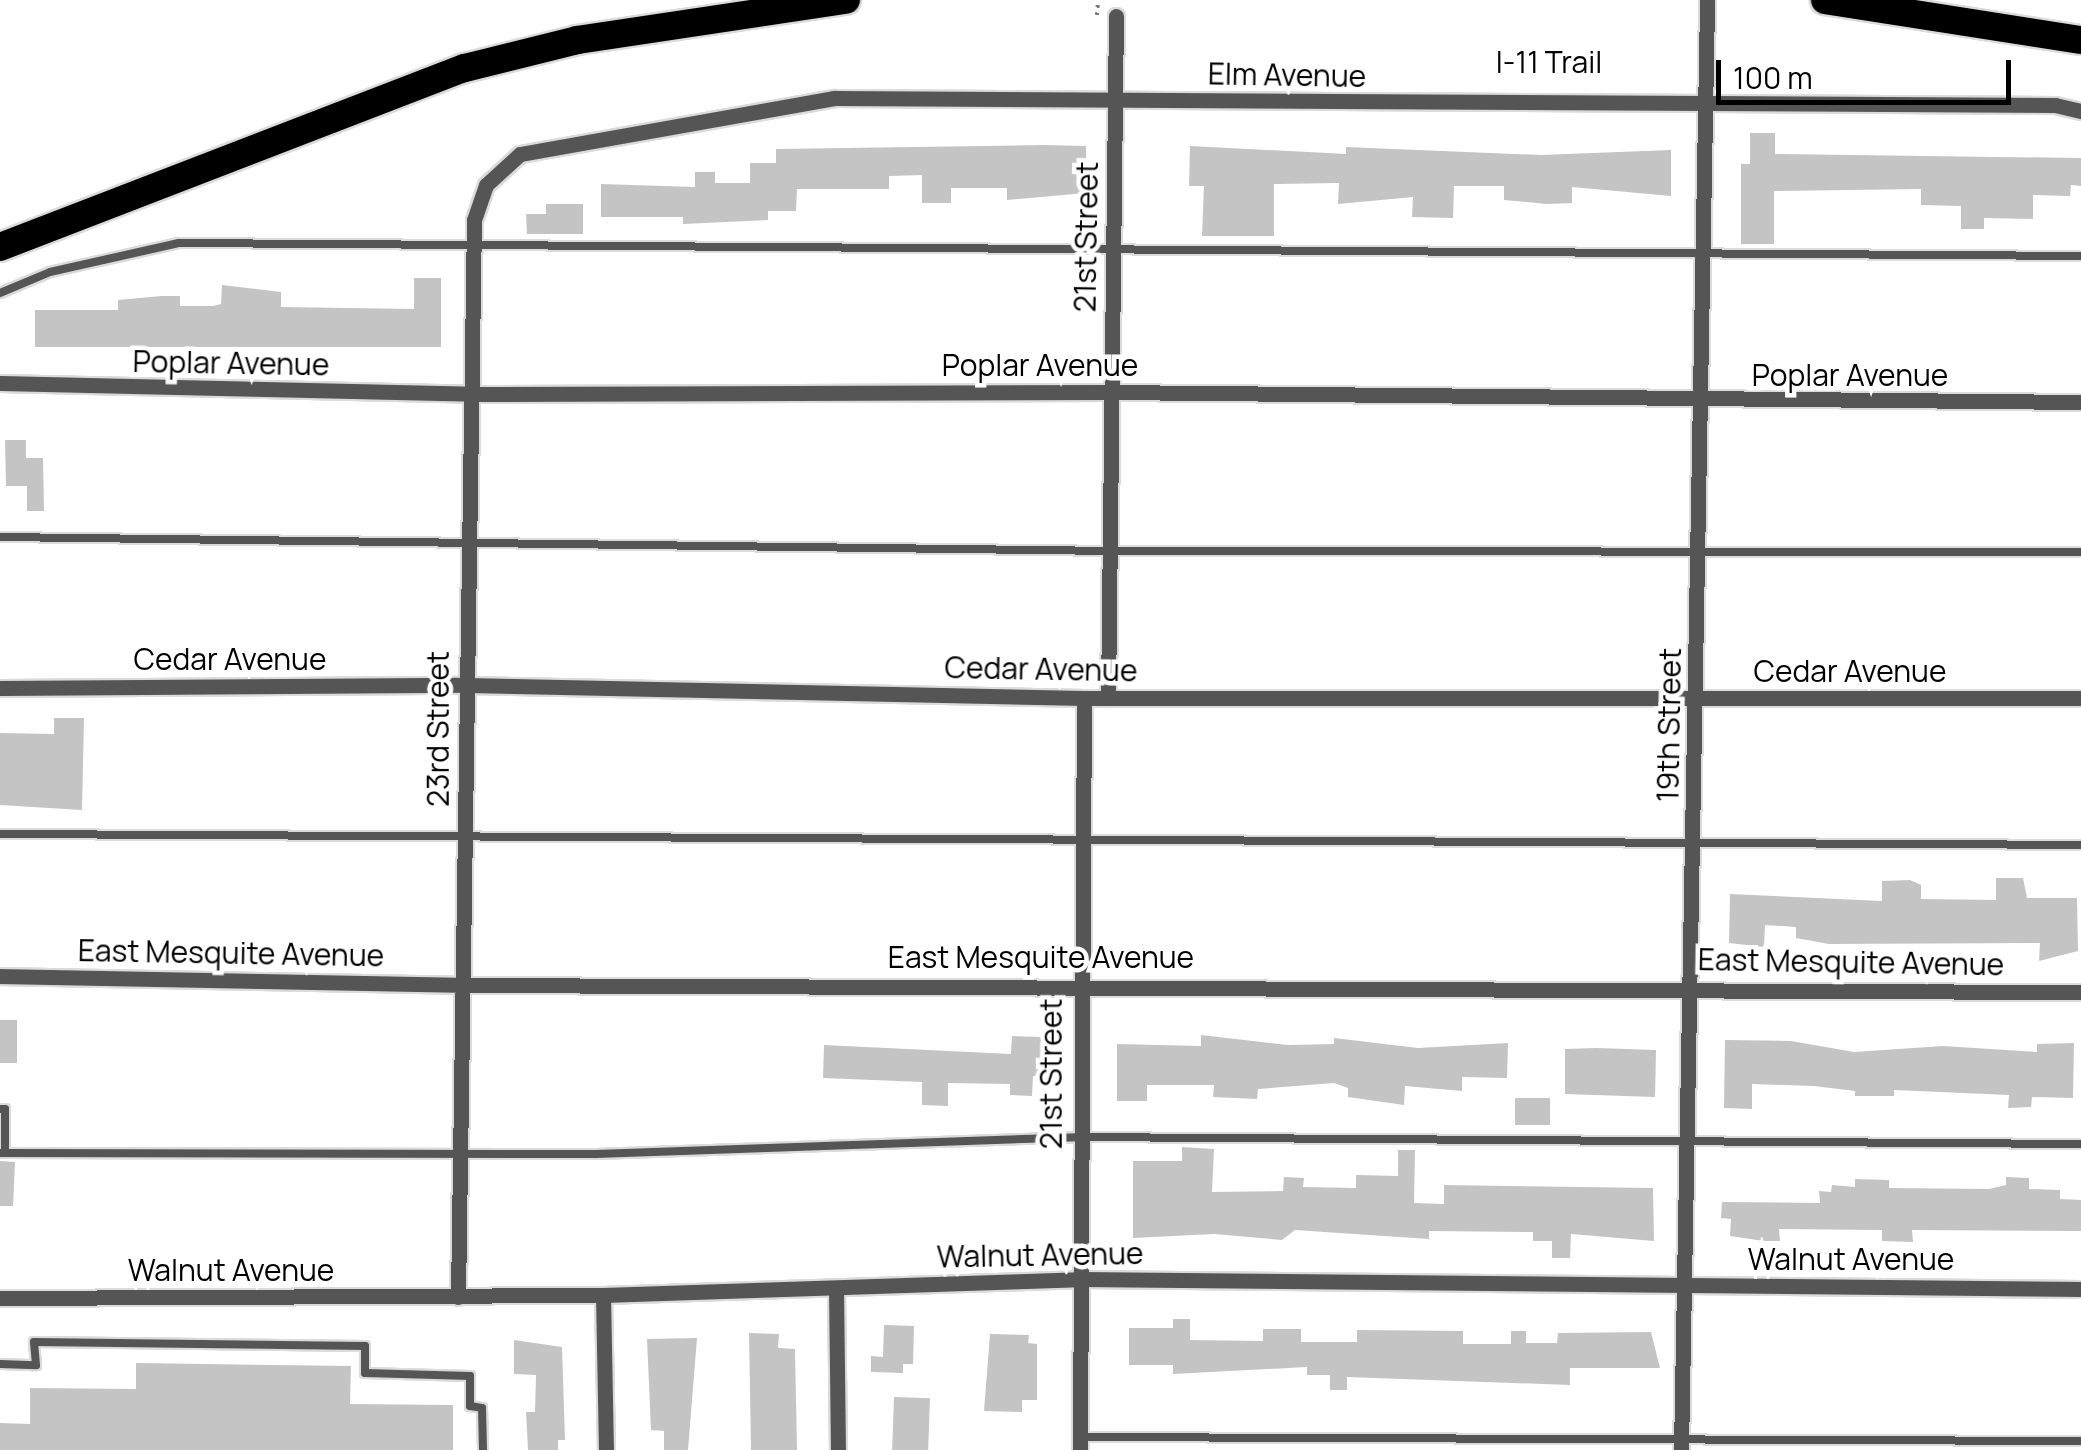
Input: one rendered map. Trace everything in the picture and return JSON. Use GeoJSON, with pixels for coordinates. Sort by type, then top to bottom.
{"type":"FeatureCollection","features":[{"type":"Feature","properties":{"kind":"highway"},"geometry":{"type":"LineString","coordinates":[[0,247],[44,234],[358,105],[465,68],[594,37],[846,0]]}},
{"type":"Feature","properties":{"kind":"highway"},"geometry":{"type":"LineString","coordinates":[[1825,0],[2081,40]]}},
{"type":"Feature","properties":{"kind":"highway"},"geometry":{"type":"LineString","coordinates":[[0,261],[44,234]]}},
{"type":"Feature","properties":{"kind":"street","name":"19th Street"},"geometry":{"type":"LineString","coordinates":[[1681,1445],[1686,988],[1695,845],[1708,0]]}},
{"type":"Feature","properties":{"kind":"street","name":"21st Street"},"geometry":{"type":"LineString","coordinates":[[1108,698],[1116,16]]}},
{"type":"Feature","properties":{"kind":"street","name":"Elm Avenue"},"geometry":{"type":"LineString","coordinates":[[501,168],[520,154],[834,98],[1706,107],[2054,105],[2081,112]]}},
{"type":"Feature","properties":{"kind":"street","name":"23rd Street"},"geometry":{"type":"LineString","coordinates":[[458,1297],[465,685],[474,394],[473,247],[486,185],[501,168]]}},
{"type":"Feature","properties":{"kind":"street","name":"Poplar Avenue"},"geometry":{"type":"LineString","coordinates":[[0,384],[474,394],[1112,392],[1702,402],[2081,402]]}},
{"type":"Feature","properties":{"kind":"street","name":"Cedar Avenue"},"geometry":{"type":"LineString","coordinates":[[0,688],[465,685],[1084,698],[2081,698]]}},
{"type":"Feature","properties":{"kind":"street","name":"21st Street"},"geometry":{"type":"LineString","coordinates":[[1080,1443],[1078,1137],[1084,698]]}},
{"type":"Feature","properties":{"kind":"street","name":"East Mesquite Avenue"},"geometry":{"type":"LineString","coordinates":[[0,976],[462,985],[1079,984],[2081,992]]}},
{"type":"Feature","properties":{"kind":"street","name":"Walnut Avenue"},"geometry":{"type":"LineString","coordinates":[[0,1298],[603,1295],[1079,1279],[2081,1289]]}},
{"type":"Feature","properties":{"kind":"street"},"geometry":{"type":"LineString","coordinates":[[836,1288],[838,1450]]}},
{"type":"Feature","properties":{"kind":"street"},"geometry":{"type":"LineString","coordinates":[[603,1295],[606,1450]]}},
{"type":"Feature","properties":{"kind":"lane"},"geometry":{"type":"LineString","coordinates":[[0,293],[50,272],[178,243],[2081,256]]}},
{"type":"Feature","properties":{"kind":"lane"},"geometry":{"type":"LineString","coordinates":[[0,537],[1110,550],[2081,552]]}},
{"type":"Feature","properties":{"kind":"lane"},"geometry":{"type":"LineString","coordinates":[[0,834],[1082,843],[2081,845]]}},
{"type":"Feature","properties":{"kind":"lane"},"geometry":{"type":"LineString","coordinates":[[0,1109],[5,1109],[3,1153],[459,1156],[1078,1137],[2081,1144]]}},
{"type":"Feature","properties":{"kind":"lane"},"geometry":{"type":"LineString","coordinates":[[0,1364],[36,1365],[34,1342],[364,1346],[366,1372],[470,1376],[470,1406],[482,1408],[483,1450]]}},
{"type":"Feature","properties":{"kind":"lane"},"geometry":{"type":"LineString","coordinates":[[1080,1443],[1681,1445],[2081,1441]]}},
{"type":"Feature","properties":{"kind":"path"},"geometry":{"type":"LineString","coordinates":[[1097,29],[1098,0]]}},
{"type":"Feature","properties":{"kind":"building"},"geometry":{"type":"Polygon","coordinates":[[[1750,133],[1775,133],[1775,154],[2081,158],[2081,186],[2071,185],[2070,196],[2033,195],[2033,219],[1984,218],[1984,229],[1961,229],[1961,206],[1921,205],[1921,189],[1774,191],[1774,244],[1741,244],[1741,164],[1750,164],[1750,133]]]}},
{"type":"Feature","properties":{"kind":"building"},"geometry":{"type":"Polygon","coordinates":[[[1086,146],[1086,193],[1007,200],[1007,188],[951,188],[951,203],[922,203],[922,175],[889,176],[889,189],[797,189],[796,211],[768,211],[768,220],[683,224],[683,217],[601,217],[601,184],[695,187],[695,172],[715,172],[715,183],[750,183],[750,163],[776,163],[776,149],[1086,146]]]}},
{"type":"Feature","properties":{"kind":"building"},"geometry":{"type":"Polygon","coordinates":[[[1190,146],[1346,154],[1346,147],[1541,155],[1671,150],[1671,196],[1572,187],[1572,203],[1547,204],[1504,200],[1504,186],[1454,186],[1453,218],[1412,217],[1413,197],[1338,204],[1339,183],[1274,184],[1274,236],[1202,236],[1204,186],[1189,186],[1190,146]]]}},
{"type":"Feature","properties":{"kind":"building"},"geometry":{"type":"Polygon","coordinates":[[[546,204],[583,204],[583,234],[527,234],[526,214],[546,214],[546,204]]]}},
{"type":"Feature","properties":{"kind":"building"},"geometry":{"type":"Polygon","coordinates":[[[414,278],[441,278],[441,347],[35,347],[35,310],[118,310],[118,300],[162,296],[180,296],[180,306],[213,306],[221,304],[222,285],[281,292],[281,307],[414,309],[414,278]]]}},
{"type":"Feature","properties":{"kind":"building"},"geometry":{"type":"Polygon","coordinates":[[[5,440],[26,440],[26,458],[43,458],[44,511],[27,511],[27,486],[6,486],[5,440]]]}},
{"type":"Feature","properties":{"kind":"building"},"geometry":{"type":"Polygon","coordinates":[[[54,718],[84,718],[82,810],[0,805],[0,733],[54,734],[54,718]]]}},
{"type":"Feature","properties":{"kind":"building"},"geometry":{"type":"Polygon","coordinates":[[[1996,878],[2023,878],[2027,898],[2077,898],[2078,951],[2039,961],[2040,943],[1829,944],[1796,938],[1796,927],[1765,925],[1764,947],[1729,943],[1730,894],[1882,901],[1882,881],[1910,880],[1921,885],[1921,899],[1996,900],[1996,878]]]}},
{"type":"Feature","properties":{"kind":"building"},"geometry":{"type":"Polygon","coordinates":[[[0,1020],[17,1020],[17,1063],[0,1063],[0,1020]]]}},
{"type":"Feature","properties":{"kind":"building"},"geometry":{"type":"Polygon","coordinates":[[[1201,1035],[1288,1045],[1334,1044],[1334,1038],[1418,1048],[1508,1043],[1507,1078],[1462,1077],[1462,1091],[1405,1086],[1404,1105],[1348,1097],[1348,1088],[1334,1083],[1258,1089],[1257,1099],[1213,1097],[1214,1085],[1147,1085],[1147,1101],[1117,1101],[1117,1044],[1201,1046],[1201,1035]]]}},
{"type":"Feature","properties":{"kind":"building"},"geometry":{"type":"Polygon","coordinates":[[[1012,1036],[1043,1037],[1041,1076],[1033,1076],[1032,1096],[1010,1095],[1010,1084],[948,1083],[948,1106],[922,1105],[922,1082],[823,1078],[824,1045],[1011,1054],[1012,1036]]]}},
{"type":"Feature","properties":{"kind":"building"},"geometry":{"type":"Polygon","coordinates":[[[1725,1040],[1791,1041],[1854,1052],[1943,1046],[2037,1052],[2037,1044],[2074,1043],[2073,1098],[2032,1097],[2031,1107],[2008,1108],[2009,1095],[1894,1090],[1894,1096],[1855,1096],[1855,1091],[1814,1086],[1752,1084],[1752,1109],[1724,1108],[1725,1040]]]}},
{"type":"Feature","properties":{"kind":"building"},"geometry":{"type":"Polygon","coordinates":[[[1565,1049],[1656,1050],[1655,1097],[1565,1094],[1565,1049]]]}},
{"type":"Feature","properties":{"kind":"building"},"geometry":{"type":"Polygon","coordinates":[[[1515,1098],[1550,1098],[1550,1125],[1515,1125],[1515,1098]]]}},
{"type":"Feature","properties":{"kind":"building"},"geometry":{"type":"Polygon","coordinates":[[[1182,1147],[1214,1149],[1212,1192],[1283,1191],[1284,1177],[1304,1178],[1303,1187],[1356,1188],[1356,1175],[1398,1176],[1398,1150],[1415,1150],[1414,1203],[1444,1204],[1444,1185],[1653,1188],[1654,1241],[1571,1234],[1570,1258],[1552,1258],[1552,1241],[1533,1241],[1533,1232],[1429,1231],[1429,1239],[1295,1230],[1282,1240],[1214,1234],[1133,1238],[1133,1161],[1182,1161],[1182,1147]]]}},
{"type":"Feature","properties":{"kind":"building"},"geometry":{"type":"Polygon","coordinates":[[[0,1161],[15,1162],[13,1206],[0,1206],[0,1161]]]}},
{"type":"Feature","properties":{"kind":"building"},"geometry":{"type":"Polygon","coordinates":[[[2006,1177],[2029,1178],[2029,1189],[2060,1190],[2060,1199],[2081,1200],[2081,1231],[1912,1230],[1913,1242],[1882,1241],[1882,1230],[1779,1229],[1780,1241],[1764,1241],[1730,1236],[1731,1219],[1721,1218],[1722,1202],[1820,1203],[1819,1191],[1831,1192],[1832,1185],[1855,1187],[1855,1179],[1889,1180],[1889,1188],[1989,1189],[2006,1185],[2006,1177]]]}},
{"type":"Feature","properties":{"kind":"building"},"geometry":{"type":"Polygon","coordinates":[[[1173,1319],[1190,1319],[1190,1340],[1263,1341],[1263,1329],[1301,1329],[1301,1342],[1357,1342],[1357,1330],[1463,1331],[1463,1344],[1511,1344],[1511,1331],[1526,1331],[1526,1343],[1557,1343],[1558,1333],[1651,1332],[1660,1368],[1570,1368],[1570,1385],[1347,1377],[1347,1390],[1330,1390],[1330,1375],[1307,1375],[1307,1367],[1173,1374],[1173,1365],[1129,1365],[1129,1328],[1173,1328],[1173,1319]]]}},
{"type":"Feature","properties":{"kind":"building"},"geometry":{"type":"Polygon","coordinates":[[[884,1325],[914,1326],[913,1364],[903,1364],[903,1373],[871,1372],[871,1356],[883,1357],[884,1325]]]}},
{"type":"Feature","properties":{"kind":"building"},"geometry":{"type":"Polygon","coordinates":[[[749,1333],[779,1334],[778,1348],[795,1349],[797,1450],[751,1450],[749,1333]]]}},
{"type":"Feature","properties":{"kind":"building"},"geometry":{"type":"Polygon","coordinates":[[[990,1334],[1029,1335],[1028,1343],[1037,1344],[1037,1400],[1022,1400],[1022,1412],[984,1411],[990,1334]]]}},
{"type":"Feature","properties":{"kind":"building"},"geometry":{"type":"Polygon","coordinates":[[[697,1338],[688,1450],[664,1450],[664,1431],[651,1430],[647,1339],[697,1338]]]}},
{"type":"Feature","properties":{"kind":"building"},"geometry":{"type":"Polygon","coordinates":[[[514,1340],[562,1347],[565,1440],[558,1440],[558,1450],[528,1450],[526,1412],[535,1412],[536,1375],[514,1374],[514,1340]]]}},
{"type":"Feature","properties":{"kind":"building"},"geometry":{"type":"Polygon","coordinates":[[[136,1363],[351,1366],[350,1404],[453,1405],[453,1450],[0,1450],[0,1423],[30,1424],[30,1388],[136,1389],[136,1363]]]}},
{"type":"Feature","properties":{"kind":"building"},"geometry":{"type":"Polygon","coordinates":[[[894,1397],[930,1398],[928,1450],[892,1450],[894,1397]]]}}]}
